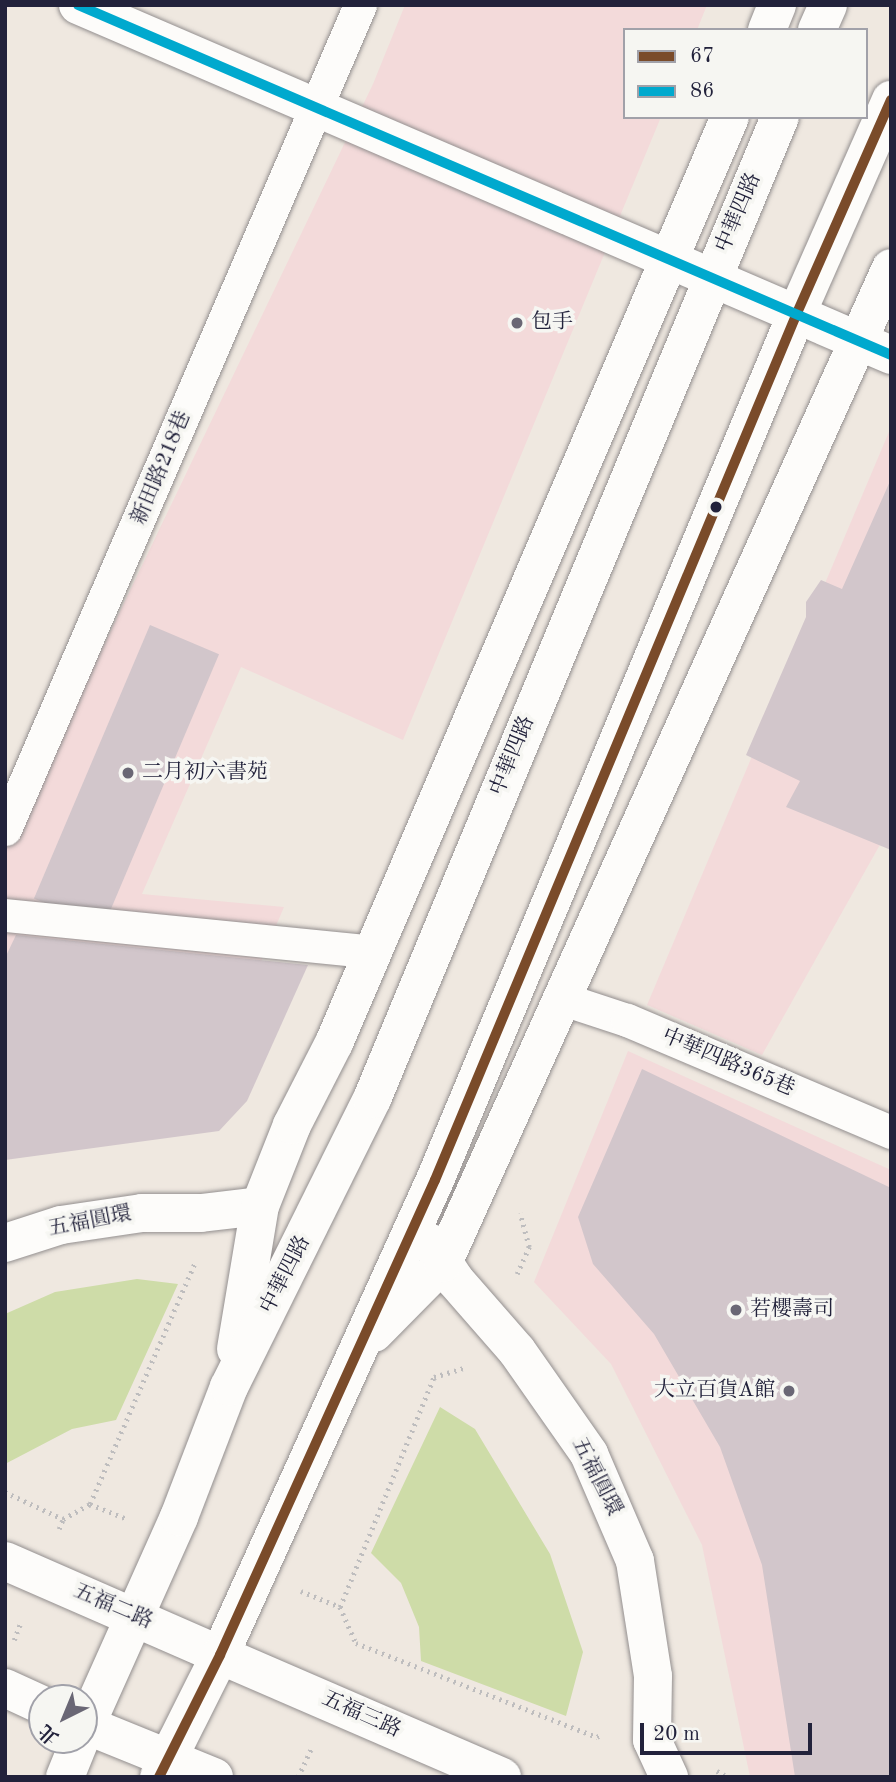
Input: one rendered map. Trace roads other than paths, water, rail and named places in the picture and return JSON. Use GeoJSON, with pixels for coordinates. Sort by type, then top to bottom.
{"type":"FeatureCollection","features":[{"type":"Feature","properties":{"kind":"street"},"geometry":{"type":"LineString","coordinates":[[78,5],[874,348]]}},
{"type":"Feature","properties":{"kind":"street"},"geometry":{"type":"LineString","coordinates":[[768,28],[777,5]]}},
{"type":"Feature","properties":{"kind":"street"},"geometry":{"type":"LineString","coordinates":[[818,28],[828,5]]}},
{"type":"Feature","properties":{"kind":"street"},"geometry":{"type":"LineString","coordinates":[[163,1768],[220,1655],[417,1220],[797,313],[891,100]]}},
{"type":"Feature","properties":{"kind":"street","name":"中華四路"},"geometry":{"type":"LineString","coordinates":[[229,1387],[260,1206],[292,1125],[373,952],[729,119]]}},
{"type":"Feature","properties":{"kind":"street","name":"中華四路"},"geometry":{"type":"LineString","coordinates":[[98,1698],[136,1617],[229,1387],[372,1099],[779,119]]}},
{"type":"Feature","properties":{"kind":"street"},"geometry":{"type":"LineString","coordinates":[[360,1346],[443,1263],[563,999],[874,348],[891,268]]}},
{"type":"Feature","properties":{"kind":"street","name":"五福圓環"},"geometry":{"type":"LineString","coordinates":[[5,1243],[61,1225],[128,1214],[260,1206]]}},
{"type":"Feature","properties":{"kind":"street","name":"五福圓環"},"geometry":{"type":"LineString","coordinates":[[417,1220],[443,1263],[517,1352],[589,1454],[635,1561],[653,1676],[652,1740],[669,1777]]}},
{"type":"Feature","properties":{"kind":"street","name":"五福二路"},"geometry":{"type":"LineString","coordinates":[[5,1561],[220,1655]]}},
{"type":"Feature","properties":{"kind":"street","name":"五福三路"},"geometry":{"type":"LineString","coordinates":[[220,1655],[502,1777]]}},
{"type":"Feature","properties":{"kind":"street"},"geometry":{"type":"LineString","coordinates":[[5,1688],[28,1699]]}},
{"type":"Feature","properties":{"kind":"street"},"geometry":{"type":"LineString","coordinates":[[98,1737],[163,1768],[214,1777]]}},
{"type":"Feature","properties":{"kind":"street","name":"中華四路"},"geometry":{"type":"LineString","coordinates":[[65,1777],[74,1754]]}},
{"type":"Feature","properties":{"kind":"lane","name":"新田路218巷"},"geometry":{"type":"LineString","coordinates":[[5,829],[360,5]]}},
{"type":"Feature","properties":{"kind":"lane"},"geometry":{"type":"LineString","coordinates":[[5,915],[373,952]]}},
{"type":"Feature","properties":{"kind":"lane","name":"中華四路365巷"},"geometry":{"type":"LineString","coordinates":[[563,999],[627,1020],[891,1132]]}},
{"type":"Feature","properties":{"kind":"place","name":"包手"},"geometry":{"type":"Point","coordinates":[517,323]}},
{"type":"Feature","properties":{"kind":"place","name":"二月初六書苑"},"geometry":{"type":"Point","coordinates":[128,773]}},
{"type":"Feature","properties":{"kind":"place","name":"若櫻壽司"},"geometry":{"type":"Point","coordinates":[736,1310]}},
{"type":"Feature","properties":{"kind":"place","name":"大立百貨A館"},"geometry":{"type":"Point","coordinates":[789,1391]}}]}
